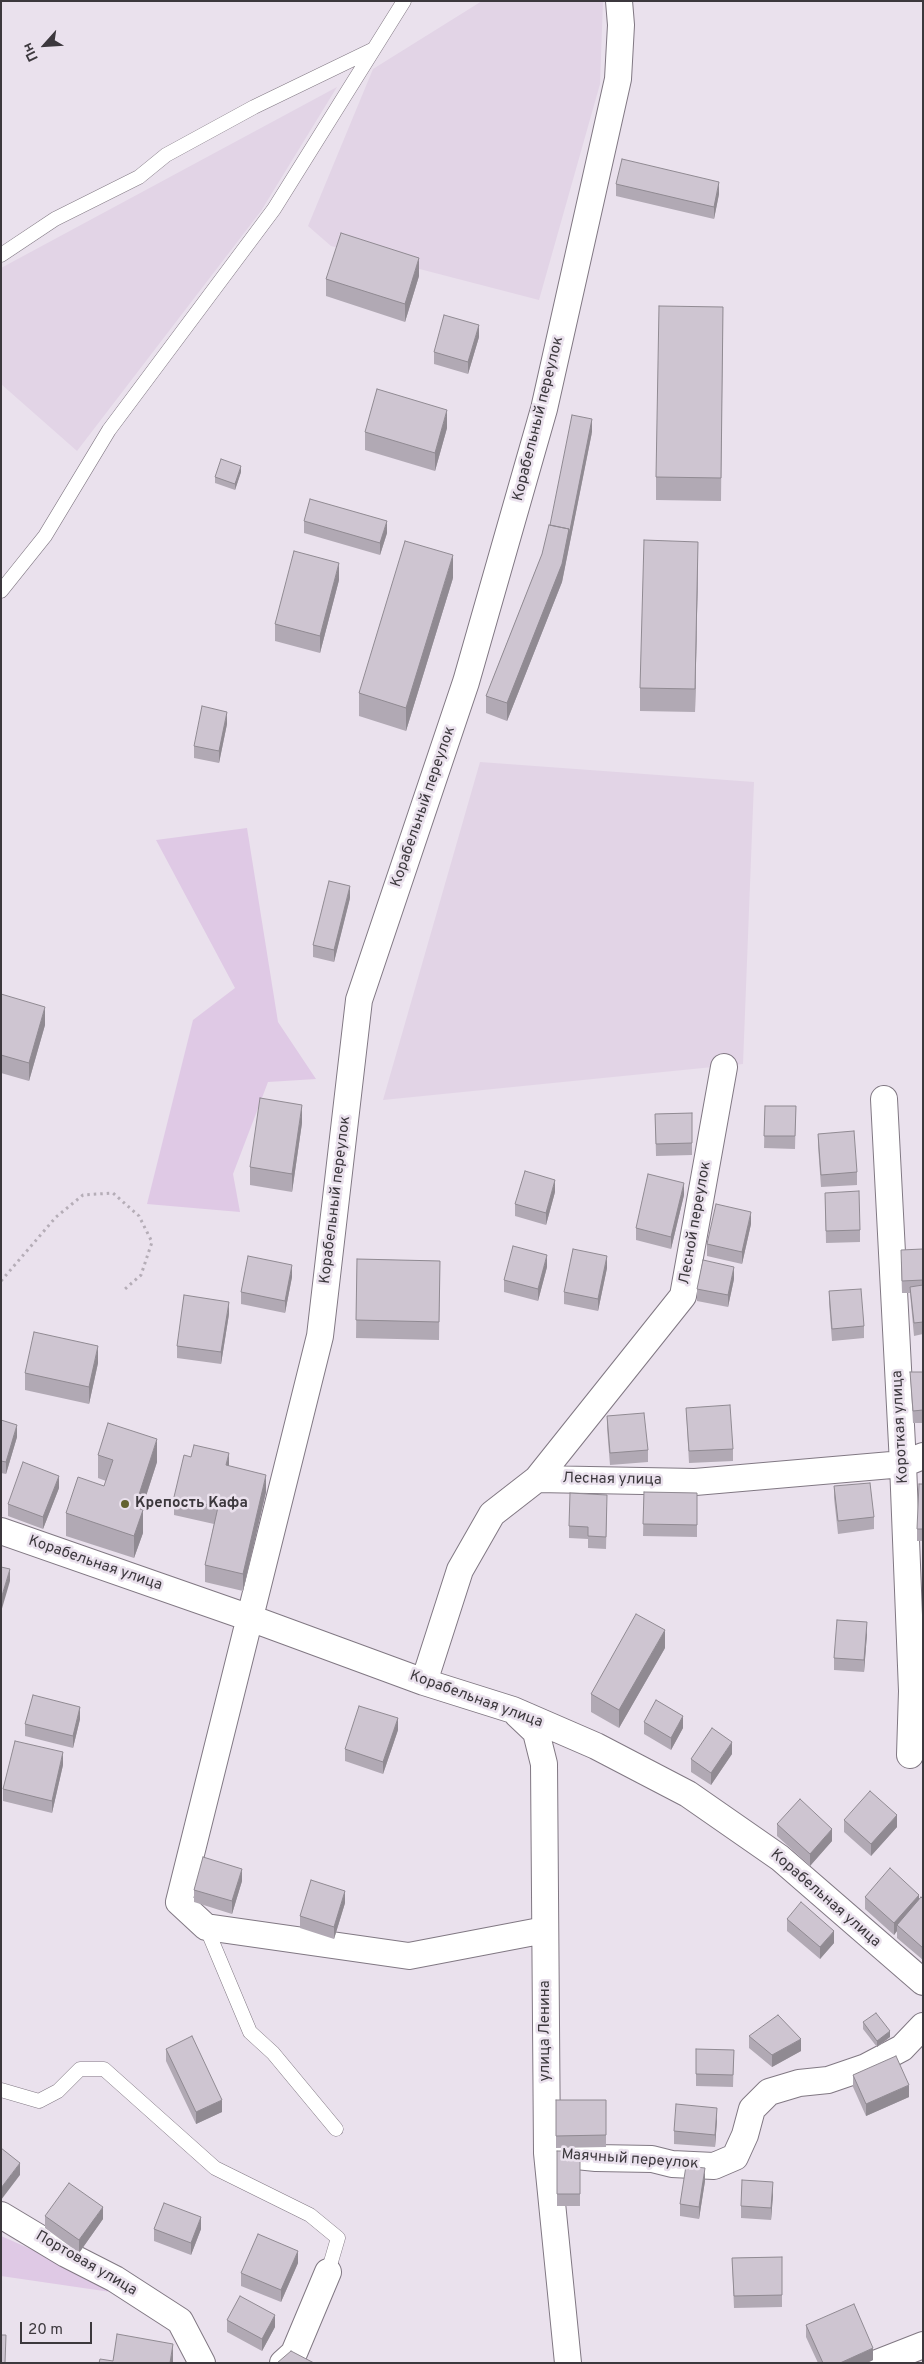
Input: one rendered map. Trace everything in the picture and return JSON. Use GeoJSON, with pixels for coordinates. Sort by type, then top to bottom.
{"type":"FeatureCollection","features":[{"type":"Feature","properties":{"kind":"street","name":"Корабельный переулок"},"geometry":{"type":"LineString","coordinates":[[206,1927],[179,1902],[320,1336],[359,1000],[466,682],[544,409],[618,79],[622,25],[619,1]]}},
{"type":"Feature","properties":{"kind":"street","name":"Лесной переулок"},"geometry":{"type":"LineString","coordinates":[[537,1479],[683,1296],[724,1068]]}},
{"type":"Feature","properties":{"kind":"street","name":"Короткая улица"},"geometry":{"type":"LineString","coordinates":[[884,1099],[913,1460],[910,1755]]}},
{"type":"Feature","properties":{"kind":"street","name":"Лесная улица"},"geometry":{"type":"LineString","coordinates":[[537,1479],[695,1482],[913,1460]]}},
{"type":"Feature","properties":{"kind":"street"},"geometry":{"type":"LineString","coordinates":[[424,1682],[460,1570],[492,1514],[537,1479]]}},
{"type":"Feature","properties":{"kind":"street","name":"Корабельная улица"},"geometry":{"type":"LineString","coordinates":[[1,1532],[250,1618],[424,1682],[513,1710],[596,1746],[688,1794],[780,1858],[923,1982]]}},
{"type":"Feature","properties":{"kind":"street","name":"улица Ленина"},"geometry":{"type":"LineString","coordinates":[[513,1710],[536,1732],[544,1764],[547,2153],[568,2363]]}},
{"type":"Feature","properties":{"kind":"street"},"geometry":{"type":"LineString","coordinates":[[206,1927],[409,1956],[545,1930]]}},
{"type":"Feature","properties":{"kind":"street","name":"Маячный переулок"},"geometry":{"type":"LineString","coordinates":[[547,2153],[596,2158],[652,2158],[672,2164],[714,2166],[735,2157],[746,2135],[752,2109],[769,2092],[799,2083],[828,2080],[866,2067],[902,2048],[923,2026]]}},
{"type":"Feature","properties":{"kind":"street","name":"Портовая улица"},"geometry":{"type":"LineString","coordinates":[[1,2215],[66,2254],[114,2279],[180,2321],[202,2363]]}},
{"type":"Feature","properties":{"kind":"street"},"geometry":{"type":"LineString","coordinates":[[283,2363],[294,2353],[328,2272]]}},
{"type":"Feature","properties":{"kind":"street"},"geometry":{"type":"LineString","coordinates":[[878,2363],[923,2346]]}},
{"type":"Feature","properties":{"kind":"lane"},"geometry":{"type":"LineString","coordinates":[[1,590],[45,536],[109,430],[274,209],[404,1]]}},
{"type":"Feature","properties":{"kind":"lane"},"geometry":{"type":"LineString","coordinates":[[1,255],[55,219],[139,177],[166,156],[254,107],[374,49]]}},
{"type":"Feature","properties":{"kind":"lane"},"geometry":{"type":"LineString","coordinates":[[206,1927],[250,2032],[273,2053],[336,2129]]}},
{"type":"Feature","properties":{"kind":"lane"},"geometry":{"type":"LineString","coordinates":[[1,2090],[39,2101],[58,2091],[80,2069],[104,2069],[215,2168],[310,2215],[338,2238],[328,2272]]}},
{"type":"Feature","properties":{"kind":"path"},"geometry":{"type":"LineString","coordinates":[[1,1281],[56,1217],[83,1195],[113,1193],[139,1216],[152,1242],[141,1275],[125,1289]]}},
{"type":"Feature","properties":{"kind":"shaded area"},"geometry":{"type":"Polygon","coordinates":[[[482,1],[603,1],[600,84],[539,300],[331,246],[308,226],[373,69],[482,1]]]}},
{"type":"Feature","properties":{"kind":"shaded area"},"geometry":{"type":"Polygon","coordinates":[[[337,87],[261,211],[77,451],[1,384],[1,268],[337,87]]]}},
{"type":"Feature","properties":{"kind":"shaded area"},"geometry":{"type":"Polygon","coordinates":[[[480,762],[754,782],[743,1064],[383,1100],[480,762]]]}},
{"type":"Feature","properties":{"kind":"shaded area"},"geometry":{"type":"Polygon","coordinates":[[[247,828],[278,1022],[316,1079],[268,1082],[233,1174],[240,1212],[147,1204],[193,1020],[235,988],[156,840],[247,828]]]}},
{"type":"Feature","properties":{"kind":"shaded area"},"geometry":{"type":"Polygon","coordinates":[[[1,2236],[138,2296],[1,2276],[1,2236]]]}},
{"type":"Feature","properties":{"kind":"building"},"geometry":{"type":"Polygon","coordinates":[[[622,159],[719,182],[714,207],[616,184],[622,159]]]}},
{"type":"Feature","properties":{"kind":"building"},"geometry":{"type":"Polygon","coordinates":[[[341,233],[419,258],[405,304],[326,279],[341,233]]]}},
{"type":"Feature","properties":{"kind":"building"},"geometry":{"type":"Polygon","coordinates":[[[659,306],[723,307],[721,478],[656,477],[659,306]]]}},
{"type":"Feature","properties":{"kind":"building"},"geometry":{"type":"Polygon","coordinates":[[[444,315],[479,325],[468,362],[434,352],[444,315]]]}},
{"type":"Feature","properties":{"kind":"building"},"geometry":{"type":"Polygon","coordinates":[[[377,389],[447,410],[435,453],[365,432],[377,389]]]}},
{"type":"Feature","properties":{"kind":"building"},"geometry":{"type":"Polygon","coordinates":[[[572,415],[592,419],[569,535],[569,529],[550,525],[572,415]]]}},
{"type":"Feature","properties":{"kind":"building"},"geometry":{"type":"Polygon","coordinates":[[[221,459],[241,466],[235,484],[215,477],[221,459]]]}},
{"type":"Feature","properties":{"kind":"building"},"geometry":{"type":"Polygon","coordinates":[[[310,499],[387,521],[380,543],[304,521],[310,499]]]}},
{"type":"Feature","properties":{"kind":"building"},"geometry":{"type":"Polygon","coordinates":[[[549,525],[569,529],[562,564],[507,703],[486,696],[542,554],[549,525]]]}},
{"type":"Feature","properties":{"kind":"building"},"geometry":{"type":"Polygon","coordinates":[[[644,540],[698,542],[695,689],[640,688],[644,540]]]}},
{"type":"Feature","properties":{"kind":"building"},"geometry":{"type":"Polygon","coordinates":[[[405,541],[453,555],[406,708],[359,693],[405,541]]]}},
{"type":"Feature","properties":{"kind":"building"},"geometry":{"type":"Polygon","coordinates":[[[294,551],[339,563],[320,636],[275,624],[294,551]]]}},
{"type":"Feature","properties":{"kind":"building"},"geometry":{"type":"Polygon","coordinates":[[[202,706],[227,712],[219,751],[194,746],[202,706]]]}},
{"type":"Feature","properties":{"kind":"building"},"geometry":{"type":"Polygon","coordinates":[[[329,881],[350,886],[334,950],[313,945],[329,881]]]}},
{"type":"Feature","properties":{"kind":"building"},"geometry":{"type":"Polygon","coordinates":[[[1,994],[45,1007],[29,1063],[1,1055],[1,994]]]}},
{"type":"Feature","properties":{"kind":"building"},"geometry":{"type":"Polygon","coordinates":[[[260,1098],[302,1105],[292,1174],[250,1167],[260,1098]]]}},
{"type":"Feature","properties":{"kind":"building"},"geometry":{"type":"Polygon","coordinates":[[[765,1106],[796,1106],[795,1136],[764,1136],[765,1106]]]}},
{"type":"Feature","properties":{"kind":"building"},"geometry":{"type":"Polygon","coordinates":[[[692,1113],[692,1143],[656,1144],[655,1114],[692,1113]]]}},
{"type":"Feature","properties":{"kind":"building"},"geometry":{"type":"Polygon","coordinates":[[[854,1131],[857,1172],[821,1175],[818,1134],[854,1131]]]}},
{"type":"Feature","properties":{"kind":"building"},"geometry":{"type":"Polygon","coordinates":[[[525,1171],[555,1180],[546,1213],[515,1204],[525,1171]]]}},
{"type":"Feature","properties":{"kind":"building"},"geometry":{"type":"Polygon","coordinates":[[[648,1174],[684,1183],[671,1237],[636,1228],[648,1174]]]}},
{"type":"Feature","properties":{"kind":"building"},"geometry":{"type":"Polygon","coordinates":[[[859,1191],[860,1230],[826,1231],[825,1193],[859,1191]]]}},
{"type":"Feature","properties":{"kind":"building"},"geometry":{"type":"Polygon","coordinates":[[[716,1204],[751,1212],[742,1252],[707,1244],[716,1204]]]}},
{"type":"Feature","properties":{"kind":"building"},"geometry":{"type":"Polygon","coordinates":[[[513,1246],[547,1255],[538,1289],[504,1280],[513,1246]]]}},
{"type":"Feature","properties":{"kind":"building"},"geometry":{"type":"Polygon","coordinates":[[[573,1249],[607,1256],[598,1299],[564,1292],[573,1249]]]}},
{"type":"Feature","properties":{"kind":"building"},"geometry":{"type":"Polygon","coordinates":[[[923,1249],[923,1280],[902,1281],[901,1250],[923,1249]]]}},
{"type":"Feature","properties":{"kind":"building"},"geometry":{"type":"Polygon","coordinates":[[[248,1256],[292,1265],[285,1301],[241,1292],[248,1256]]]}},
{"type":"Feature","properties":{"kind":"building"},"geometry":{"type":"Polygon","coordinates":[[[357,1259],[440,1261],[439,1322],[356,1320],[357,1259]]]}},
{"type":"Feature","properties":{"kind":"building"},"geometry":{"type":"Polygon","coordinates":[[[703,1260],[734,1267],[728,1295],[697,1289],[703,1260]]]}},
{"type":"Feature","properties":{"kind":"building"},"geometry":{"type":"Polygon","coordinates":[[[923,1285],[923,1322],[914,1323],[910,1287],[923,1285]]]}},
{"type":"Feature","properties":{"kind":"building"},"geometry":{"type":"Polygon","coordinates":[[[861,1289],[864,1326],[832,1329],[829,1291],[861,1289]]]}},
{"type":"Feature","properties":{"kind":"building"},"geometry":{"type":"Polygon","coordinates":[[[184,1295],[229,1302],[221,1352],[177,1346],[184,1295]]]}},
{"type":"Feature","properties":{"kind":"building"},"geometry":{"type":"Polygon","coordinates":[[[34,1332],[98,1346],[89,1387],[25,1373],[34,1332]]]}},
{"type":"Feature","properties":{"kind":"building"},"geometry":{"type":"Polygon","coordinates":[[[910,1372],[923,1372],[923,1410],[913,1411],[910,1372]]]}},
{"type":"Feature","properties":{"kind":"building"},"geometry":{"type":"Polygon","coordinates":[[[730,1405],[733,1449],[689,1451],[686,1408],[730,1405]]]}},
{"type":"Feature","properties":{"kind":"building"},"geometry":{"type":"Polygon","coordinates":[[[644,1413],[648,1450],[610,1453],[607,1416],[644,1413]]]}},
{"type":"Feature","properties":{"kind":"building"},"geometry":{"type":"Polygon","coordinates":[[[1,1420],[17,1425],[6,1462],[1,1461],[1,1420]]]}},
{"type":"Feature","properties":{"kind":"building"},"geometry":{"type":"Polygon","coordinates":[[[108,1423],[157,1439],[135,1507],[143,1510],[134,1536],[66,1513],[78,1477],[104,1486],[113,1460],[98,1455],[108,1423]]]}},
{"type":"Feature","properties":{"kind":"building"},"geometry":{"type":"Polygon","coordinates":[[[194,1445],[229,1453],[226,1465],[266,1475],[243,1574],[205,1565],[218,1507],[174,1497],[184,1455],[191,1457],[194,1445]]]}},
{"type":"Feature","properties":{"kind":"building"},"geometry":{"type":"Polygon","coordinates":[[[23,1462],[59,1476],[43,1517],[8,1504],[23,1462]]]}},
{"type":"Feature","properties":{"kind":"building"},"geometry":{"type":"Polygon","coordinates":[[[870,1483],[874,1517],[838,1521],[834,1486],[870,1483]]]}},
{"type":"Feature","properties":{"kind":"building"},"geometry":{"type":"Polygon","coordinates":[[[919,1484],[923,1484],[923,1529],[917,1529],[919,1484]]]}},
{"type":"Feature","properties":{"kind":"building"},"geometry":{"type":"Polygon","coordinates":[[[644,1492],[697,1493],[697,1525],[643,1524],[644,1492]]]}},
{"type":"Feature","properties":{"kind":"building"},"geometry":{"type":"Polygon","coordinates":[[[570,1493],[607,1495],[606,1537],[588,1536],[588,1527],[569,1526],[570,1493]]]}},
{"type":"Feature","properties":{"kind":"building"},"geometry":{"type":"Polygon","coordinates":[[[1,1567],[10,1569],[1,1599],[1,1567]]]}},
{"type":"Feature","properties":{"kind":"building"},"geometry":{"type":"Polygon","coordinates":[[[636,1614],[665,1630],[619,1710],[591,1694],[636,1614]]]}},
{"type":"Feature","properties":{"kind":"building"},"geometry":{"type":"Polygon","coordinates":[[[837,1620],[867,1622],[864,1660],[834,1658],[837,1620]]]}},
{"type":"Feature","properties":{"kind":"building"},"geometry":{"type":"Polygon","coordinates":[[[33,1695],[80,1707],[73,1736],[25,1724],[33,1695]]]}},
{"type":"Feature","properties":{"kind":"building"},"geometry":{"type":"Polygon","coordinates":[[[656,1700],[683,1716],[671,1738],[644,1722],[656,1700]]]}},
{"type":"Feature","properties":{"kind":"building"},"geometry":{"type":"Polygon","coordinates":[[[359,1706],[398,1718],[383,1762],[345,1749],[359,1706]]]}},
{"type":"Feature","properties":{"kind":"building"},"geometry":{"type":"Polygon","coordinates":[[[712,1728],[732,1742],[711,1773],[691,1759],[712,1728]]]}},
{"type":"Feature","properties":{"kind":"building"},"geometry":{"type":"Polygon","coordinates":[[[15,1741],[63,1752],[52,1801],[3,1789],[15,1741]]]}},
{"type":"Feature","properties":{"kind":"building"},"geometry":{"type":"Polygon","coordinates":[[[870,1791],[897,1815],[871,1844],[844,1820],[870,1791]]]}},
{"type":"Feature","properties":{"kind":"building"},"geometry":{"type":"Polygon","coordinates":[[[800,1799],[832,1829],[810,1854],[777,1824],[800,1799]]]}},
{"type":"Feature","properties":{"kind":"building"},"geometry":{"type":"Polygon","coordinates":[[[203,1857],[242,1869],[232,1901],[194,1890],[203,1857]]]}},
{"type":"Feature","properties":{"kind":"building"},"geometry":{"type":"Polygon","coordinates":[[[890,1868],[919,1895],[894,1923],[865,1897],[890,1868]]]}},
{"type":"Feature","properties":{"kind":"building"},"geometry":{"type":"Polygon","coordinates":[[[311,1880],[345,1891],[334,1927],[300,1916],[311,1880]]]}},
{"type":"Feature","properties":{"kind":"building"},"geometry":{"type":"Polygon","coordinates":[[[921,1897],[923,1899],[923,1948],[897,1925],[921,1897]]]}},
{"type":"Feature","properties":{"kind":"building"},"geometry":{"type":"Polygon","coordinates":[[[801,1902],[834,1931],[820,1947],[787,1919],[801,1902]]]}},
{"type":"Feature","properties":{"kind":"building"},"geometry":{"type":"Polygon","coordinates":[[[876,2013],[890,2031],[877,2041],[863,2022],[876,2013]]]}},
{"type":"Feature","properties":{"kind":"building"},"geometry":{"type":"Polygon","coordinates":[[[778,2015],[801,2039],[772,2055],[749,2036],[778,2015]]]}},
{"type":"Feature","properties":{"kind":"building"},"geometry":{"type":"Polygon","coordinates":[[[192,2036],[222,2100],[196,2112],[166,2049],[192,2036]]]}},
{"type":"Feature","properties":{"kind":"building"},"geometry":{"type":"Polygon","coordinates":[[[696,2049],[734,2050],[733,2075],[696,2074],[696,2049]]]}},
{"type":"Feature","properties":{"kind":"building"},"geometry":{"type":"Polygon","coordinates":[[[896,2056],[909,2085],[866,2104],[853,2075],[896,2056]]]}},
{"type":"Feature","properties":{"kind":"building"},"geometry":{"type":"Polygon","coordinates":[[[556,2100],[606,2100],[606,2135],[556,2136],[556,2100]]]}},
{"type":"Feature","properties":{"kind":"building"},"geometry":{"type":"Polygon","coordinates":[[[676,2104],[717,2108],[715,2135],[674,2131],[676,2104]]]}},
{"type":"Feature","properties":{"kind":"building"},"geometry":{"type":"Polygon","coordinates":[[[1,2148],[20,2163],[1,2188],[1,2148]]]}},
{"type":"Feature","properties":{"kind":"building"},"geometry":{"type":"Polygon","coordinates":[[[557,2151],[580,2151],[580,2194],[557,2194],[557,2151]]]}},
{"type":"Feature","properties":{"kind":"building"},"geometry":{"type":"Polygon","coordinates":[[[686,2166],[705,2168],[699,2207],[680,2204],[686,2166]]]}},
{"type":"Feature","properties":{"kind":"building"},"geometry":{"type":"Polygon","coordinates":[[[742,2180],[773,2182],[771,2208],[741,2206],[742,2180]]]}},
{"type":"Feature","properties":{"kind":"building"},"geometry":{"type":"Polygon","coordinates":[[[69,2183],[103,2207],[79,2240],[45,2216],[69,2183]]]}},
{"type":"Feature","properties":{"kind":"building"},"geometry":{"type":"Polygon","coordinates":[[[164,2203],[201,2217],[191,2243],[154,2229],[164,2203]]]}},
{"type":"Feature","properties":{"kind":"building"},"geometry":{"type":"Polygon","coordinates":[[[258,2234],[298,2251],[281,2290],[241,2273],[258,2234]]]}},
{"type":"Feature","properties":{"kind":"building"},"geometry":{"type":"Polygon","coordinates":[[[782,2257],[782,2295],[734,2296],[732,2258],[782,2257]]]}},
{"type":"Feature","properties":{"kind":"building"},"geometry":{"type":"Polygon","coordinates":[[[240,2296],[275,2315],[262,2339],[227,2320],[240,2296]]]}},
{"type":"Feature","properties":{"kind":"building"},"geometry":{"type":"Polygon","coordinates":[[[854,2304],[873,2348],[840,2363],[823,2363],[806,2325],[854,2304]]]}},
{"type":"Feature","properties":{"kind":"building"},"geometry":{"type":"Polygon","coordinates":[[[117,2334],[173,2344],[170,2363],[99,2363],[100,2359],[113,2361],[117,2334]]]}},
{"type":"Feature","properties":{"kind":"building"},"geometry":{"type":"Polygon","coordinates":[[[1,2335],[6,2335],[5,2363],[1,2363],[1,2335]]]}},
{"type":"Feature","properties":{"kind":"building"},"geometry":{"type":"Polygon","coordinates":[[[291,2351],[314,2363],[277,2363],[291,2351]]]}},
{"type":"Feature","properties":{"kind":"place","name":"Крепость Кафа"},"geometry":{"type":"Point","coordinates":[125,1504]}}]}
